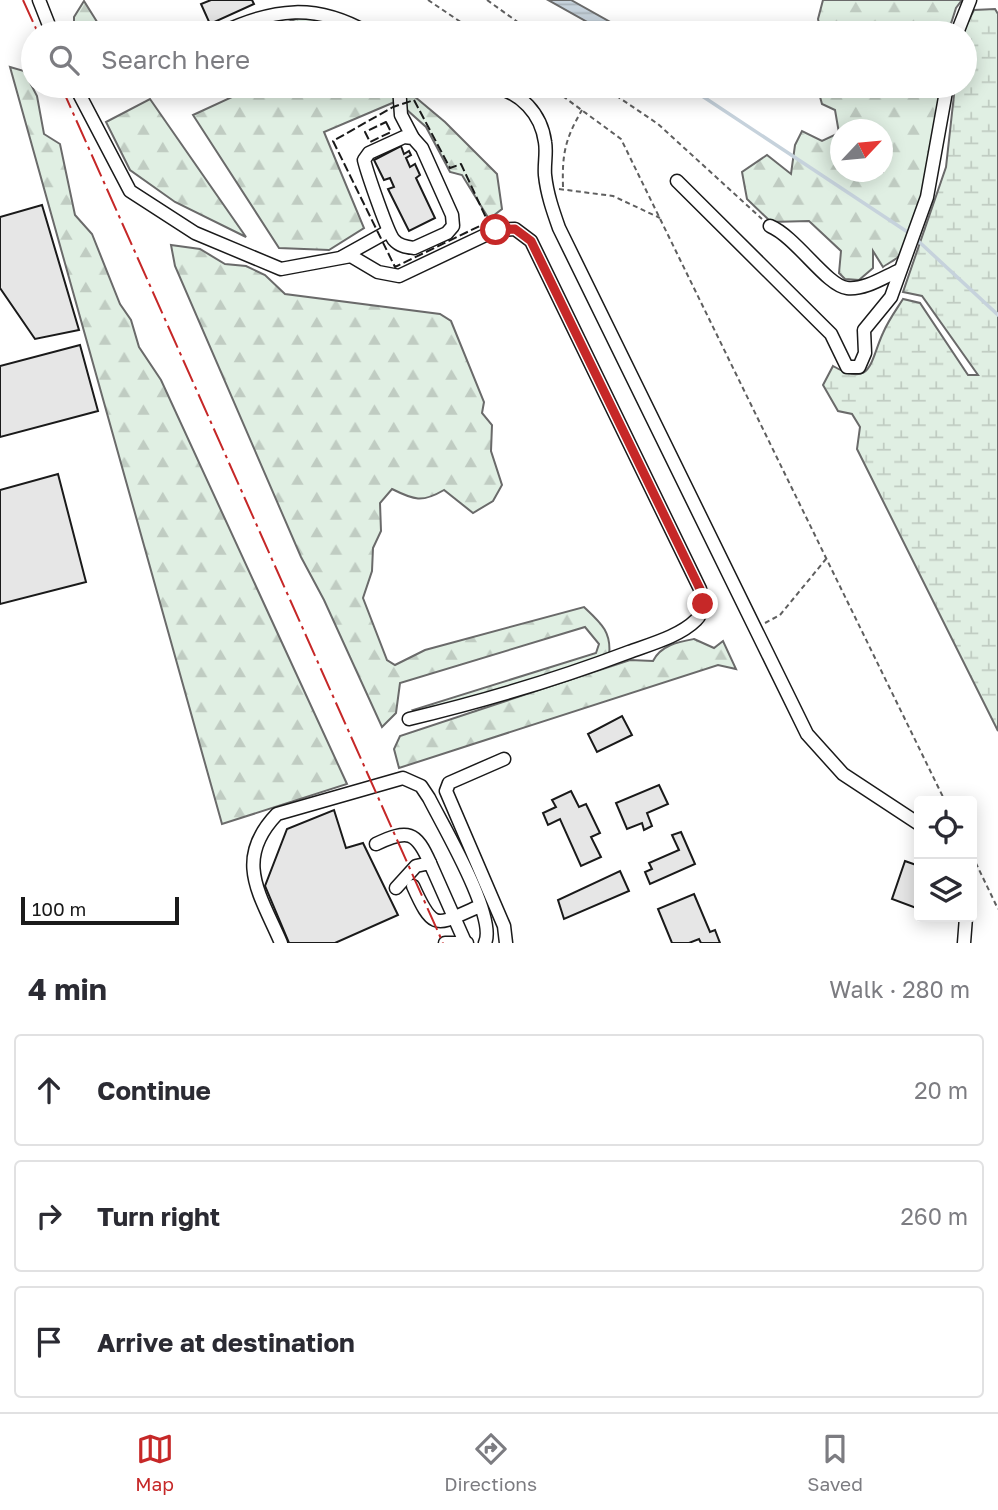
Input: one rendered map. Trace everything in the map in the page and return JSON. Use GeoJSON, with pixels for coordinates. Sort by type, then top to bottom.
{"type":"FeatureCollection","features":[{"type":"Feature","properties":{"kind":"lane"},"geometry":{"type":"LineString","coordinates":[[39,0],[47,21]]}},
{"type":"Feature","properties":{"kind":"lane"},"geometry":{"type":"LineString","coordinates":[[962,21],[970,0]]}},
{"type":"Feature","properties":{"kind":"lane"},"geometry":{"type":"LineString","coordinates":[[252,21],[276,12],[320,13],[345,21]]}},
{"type":"Feature","properties":{"kind":"lane"},"geometry":{"type":"LineString","coordinates":[[81,98],[130,191],[195,233],[281,269],[351,256],[378,272],[399,276],[496,230],[515,229],[531,241],[700,589],[703,604],[699,617],[685,628],[643,647],[577,672],[409,719]]}},
{"type":"Feature","properties":{"kind":"lane"},"geometry":{"type":"LineString","coordinates":[[400,98],[401,115],[413,138],[422,148],[449,205],[453,226],[447,233],[414,248],[395,242],[387,232],[386,218],[373,192],[364,160],[369,153],[383,146],[404,137],[413,138]]}},
{"type":"Feature","properties":{"kind":"lane"},"geometry":{"type":"LineString","coordinates":[[520,98],[527,103],[539,121],[545,143],[548,189],[559,228],[807,734],[844,774],[914,821]]}},
{"type":"Feature","properties":{"kind":"lane"},"geometry":{"type":"LineString","coordinates":[[677,181],[831,334],[847,367],[859,367],[865,353],[864,330],[891,297],[927,197],[945,98]]}},
{"type":"Feature","properties":{"kind":"lane"},"geometry":{"type":"LineString","coordinates":[[770,226],[785,232],[830,278],[845,288],[863,287],[900,270]]}},
{"type":"Feature","properties":{"kind":"lane"},"geometry":{"type":"LineString","coordinates":[[342,258],[387,232]]}},
{"type":"Feature","properties":{"kind":"lane"},"geometry":{"type":"LineString","coordinates":[[504,759],[449,783],[446,791],[504,926],[506,943]]}},
{"type":"Feature","properties":{"kind":"lane"},"geometry":{"type":"LineString","coordinates":[[281,943],[253,878],[253,853],[264,828],[277,814],[403,778],[421,786],[480,906],[489,930],[485,943]]}},
{"type":"Feature","properties":{"kind":"lane"},"geometry":{"type":"LineString","coordinates":[[376,845],[395,836],[415,837],[421,842],[466,943],[445,943]]}},
{"type":"Feature","properties":{"kind":"lane"},"geometry":{"type":"LineString","coordinates":[[396,888],[416,866],[430,863]]}},
{"type":"Feature","properties":{"kind":"lane"},"geometry":{"type":"LineString","coordinates":[[413,886],[426,916],[442,922],[480,906]]}},
{"type":"Feature","properties":{"kind":"lane"},"geometry":{"type":"LineString","coordinates":[[964,943],[966,922]]}},
{"type":"Feature","properties":{"kind":"path"},"geometry":{"type":"LineString","coordinates":[[428,0],[459,21]]}},
{"type":"Feature","properties":{"kind":"path"},"geometry":{"type":"LineString","coordinates":[[487,0],[516,21]]}},
{"type":"Feature","properties":{"kind":"path"},"geometry":{"type":"LineString","coordinates":[[565,98],[621,139],[943,796]]}},
{"type":"Feature","properties":{"kind":"path"},"geometry":{"type":"LineString","coordinates":[[620,98],[658,124],[770,226]]}},
{"type":"Feature","properties":{"kind":"path"},"geometry":{"type":"LineString","coordinates":[[563,188],[562,161],[567,135],[582,110]]}},
{"type":"Feature","properties":{"kind":"path"},"geometry":{"type":"LineString","coordinates":[[548,189],[563,188],[613,196],[660,218]]}},
{"type":"Feature","properties":{"kind":"path"},"geometry":{"type":"LineString","coordinates":[[754,627],[780,615],[826,558]]}},
{"type":"Feature","properties":{"kind":"path"},"geometry":{"type":"LineString","coordinates":[[974,859],[998,909]]}},
{"type":"Feature","properties":{"kind":"green space"},"geometry":{"type":"Polygon","coordinates":[[[823,0],[962,0],[952,21],[818,19],[823,0]]]}},
{"type":"Feature","properties":{"kind":"green space"},"geometry":{"type":"Polygon","coordinates":[[[84,1],[96,21],[74,21],[84,1]]]}},
{"type":"Feature","properties":{"kind":"green space"},"geometry":{"type":"Polygon","coordinates":[[[995,9],[998,14],[998,731],[857,449],[860,427],[852,414],[838,411],[823,385],[833,366],[855,374],[868,369],[885,329],[903,299],[920,303],[968,375],[978,375],[922,296],[903,292],[946,167],[954,98],[977,98],[977,21],[968,21],[974,10],[995,9]]]}},
{"type":"Feature","properties":{"kind":"green space"},"geometry":{"type":"Polygon","coordinates":[[[306,15],[316,21],[291,21],[306,15]]]}},
{"type":"Feature","properties":{"kind":"green space"},"geometry":{"type":"Polygon","coordinates":[[[10,67],[21,70],[21,98],[37,98],[44,134],[60,144],[75,215],[92,234],[120,304],[131,320],[139,347],[161,380],[347,784],[222,824],[10,67]]]}},
{"type":"Feature","properties":{"kind":"green space"},"geometry":{"type":"Polygon","coordinates":[[[230,98],[416,98],[445,122],[497,174],[502,209],[489,219],[462,175],[450,172],[426,127],[397,101],[324,132],[364,228],[329,250],[279,248],[193,115],[230,98]]]}},
{"type":"Feature","properties":{"kind":"green space"},"geometry":{"type":"Polygon","coordinates":[[[820,98],[940,98],[927,176],[915,225],[897,258],[883,267],[873,251],[873,268],[859,280],[845,279],[839,273],[841,251],[809,221],[771,222],[747,199],[742,172],[767,155],[791,174],[795,145],[802,131],[822,141],[830,137],[830,182],[893,182],[893,119],[837,119],[835,110],[822,104],[820,98]]]}},
{"type":"Feature","properties":{"kind":"green space"},"geometry":{"type":"Polygon","coordinates":[[[150,99],[246,237],[175,202],[130,170],[106,122],[150,99]]]}},
{"type":"Feature","properties":{"kind":"green space"},"geometry":{"type":"Polygon","coordinates":[[[171,245],[200,249],[225,264],[246,266],[265,275],[285,294],[440,314],[451,321],[484,402],[482,413],[492,425],[491,451],[502,485],[493,501],[473,513],[444,490],[430,497],[418,498],[392,489],[380,503],[381,531],[373,548],[372,571],[363,598],[387,660],[395,665],[425,650],[584,607],[604,628],[609,640],[609,656],[419,714],[413,710],[596,653],[599,644],[585,627],[400,683],[396,713],[382,727],[324,600],[301,557],[175,266],[171,245]]]}},
{"type":"Feature","properties":{"kind":"green space"},"geometry":{"type":"Polygon","coordinates":[[[694,639],[714,648],[723,641],[736,669],[718,665],[399,768],[394,749],[400,736],[630,660],[653,661],[665,648],[694,639]]]}},
{"type":"Feature","properties":{"kind":"shaded area"},"geometry":{"type":"Polygon","coordinates":[[[548,0],[571,0],[608,21],[586,21],[548,0]]]}},
{"type":"Feature","properties":{"kind":"building"},"geometry":{"type":"Polygon","coordinates":[[[211,0],[252,0],[254,4],[217,21],[209,21],[201,4],[211,0]]]}},
{"type":"Feature","properties":{"kind":"building"},"geometry":{"type":"Polygon","coordinates":[[[401,146],[404,154],[409,151],[411,155],[406,158],[410,167],[415,164],[420,175],[416,178],[435,218],[409,231],[388,189],[394,187],[390,178],[384,180],[374,160],[401,146]]]}},
{"type":"Feature","properties":{"kind":"building"},"geometry":{"type":"Polygon","coordinates":[[[42,205],[79,330],[35,339],[0,288],[0,217],[42,205]]]}},
{"type":"Feature","properties":{"kind":"building"},"geometry":{"type":"Polygon","coordinates":[[[80,345],[98,411],[0,437],[0,366],[80,345]]]}},
{"type":"Feature","properties":{"kind":"building"},"geometry":{"type":"Polygon","coordinates":[[[58,474],[86,582],[0,604],[0,490],[58,474]]]}},
{"type":"Feature","properties":{"kind":"building"},"geometry":{"type":"Polygon","coordinates":[[[622,716],[632,735],[597,752],[588,734],[622,716]]]}},
{"type":"Feature","properties":{"kind":"building"},"geometry":{"type":"Polygon","coordinates":[[[659,785],[668,804],[647,813],[652,826],[644,830],[642,823],[627,829],[616,803],[659,785]]]}},
{"type":"Feature","properties":{"kind":"building"},"geometry":{"type":"Polygon","coordinates":[[[571,791],[579,807],[586,804],[600,833],[591,837],[601,857],[581,866],[560,819],[548,825],[543,813],[556,807],[552,800],[571,791]]]}},
{"type":"Feature","properties":{"kind":"building"},"geometry":{"type":"Polygon","coordinates":[[[334,810],[346,848],[363,843],[398,915],[335,943],[289,943],[265,886],[287,829],[334,810]]]}},
{"type":"Feature","properties":{"kind":"building"},"geometry":{"type":"Polygon","coordinates":[[[681,832],[695,864],[650,884],[645,872],[652,869],[649,863],[679,850],[672,835],[681,832]]]}},
{"type":"Feature","properties":{"kind":"building"},"geometry":{"type":"Polygon","coordinates":[[[905,861],[914,864],[914,907],[892,899],[905,861]]]}},
{"type":"Feature","properties":{"kind":"building"},"geometry":{"type":"Polygon","coordinates":[[[620,871],[629,891],[564,919],[558,900],[620,871]]]}},
{"type":"Feature","properties":{"kind":"building"},"geometry":{"type":"Polygon","coordinates":[[[694,894],[710,932],[715,930],[720,943],[701,943],[699,939],[689,943],[672,943],[658,909],[694,894]]]}},
{"type":"Feature","properties":{"kind":"waterway"},"geometry":{"type":"LineString","coordinates":[[705,98],[909,233]]}},
{"type":"Feature","properties":{"kind":"waterway"},"geometry":{"type":"LineString","coordinates":[[915,238],[998,315]]}},
{"type":"Feature","properties":{"kind":"fence"},"geometry":{"type":"LineString","coordinates":[[414,100],[450,168],[461,164],[488,222],[395,267],[333,141],[393,107],[414,100]]}},
{"type":"Feature","properties":{"kind":"fence"},"geometry":{"type":"LineString","coordinates":[[386,122],[391,132],[370,142],[365,132],[386,122]]}},
{"type":"Feature","properties":{"kind":"power"},"geometry":{"type":"LineString","coordinates":[[23,0],[33,21]]}},
{"type":"Feature","properties":{"kind":"power"},"geometry":{"type":"LineString","coordinates":[[66,98],[443,943]]}},
{"type":"Feature","properties":{"kind":"route"},"geometry":{"type":"LineString","coordinates":[[496,230],[515,229],[531,241],[700,589],[703,604]]}}]}
